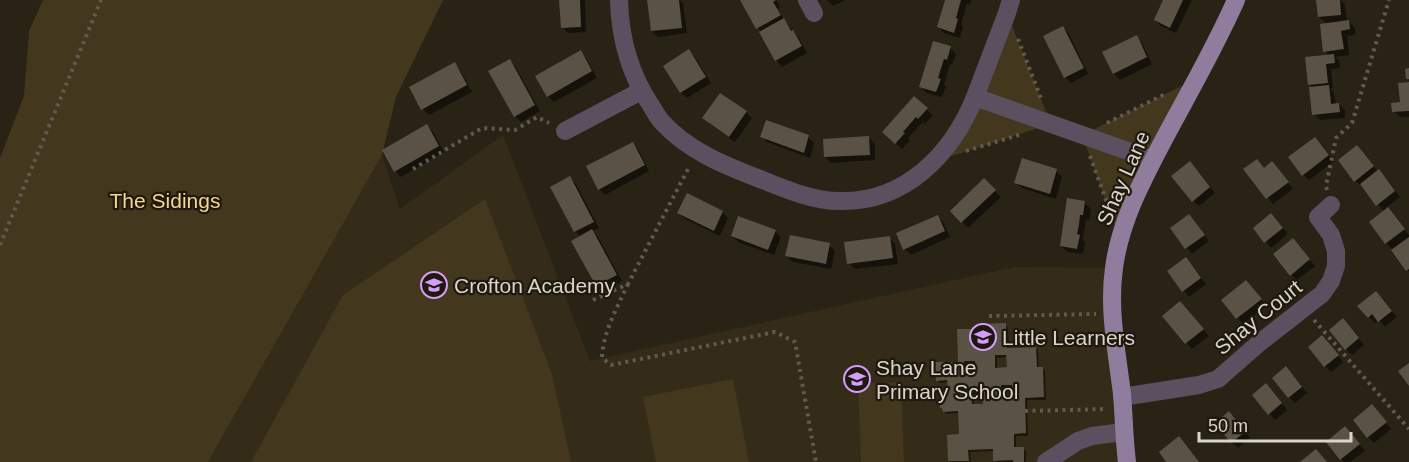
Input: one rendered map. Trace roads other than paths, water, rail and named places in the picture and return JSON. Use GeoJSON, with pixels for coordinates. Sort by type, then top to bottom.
{"type":"FeatureCollection","features":[{"type":"Feature","properties":{"kind":"main road","name":"Shay Lane"},"geometry":{"type":"LineString","coordinates":[[1127,462],[1112,314],[1114,267],[1120,240],[1130,208],[1153,160],[1236,0]]}},
{"type":"Feature","properties":{"kind":"street"},"geometry":{"type":"LineString","coordinates":[[619,0],[622,40],[631,67],[641,91],[662,122],[698,150],[730,167],[794,192],[838,201],[862,200],[896,190],[910,182],[933,162],[952,141],[967,118],[1011,0]]}},
{"type":"Feature","properties":{"kind":"street"},"geometry":{"type":"LineString","coordinates":[[565,131],[641,91]]}},
{"type":"Feature","properties":{"kind":"street"},"geometry":{"type":"LineString","coordinates":[[975,97],[1153,160]]}},
{"type":"Feature","properties":{"kind":"street","name":"Shay Court"},"geometry":{"type":"LineString","coordinates":[[1122,403],[1218,379],[1322,294],[1331,281],[1336,266],[1336,251],[1331,235],[1318,217],[1331,206]]}},
{"type":"Feature","properties":{"kind":"street"},"geometry":{"type":"LineString","coordinates":[[1046,462],[1078,441],[1092,436],[1124,432]]}},
{"type":"Feature","properties":{"kind":"place","name":"Crofton Academy"},"geometry":{"type":"Point","coordinates":[434,285]}},
{"type":"Feature","properties":{"kind":"place","name":"Little Learners"},"geometry":{"type":"Point","coordinates":[983,337]}},
{"type":"Feature","properties":{"kind":"place","name":"Shay Lane Primary School"},"geometry":{"type":"Point","coordinates":[857,379]}},
{"type":"Feature","properties":{"kind":"park label","name":"The Sidings"},"geometry":{"type":"Point","coordinates":[165,200]}}]}
